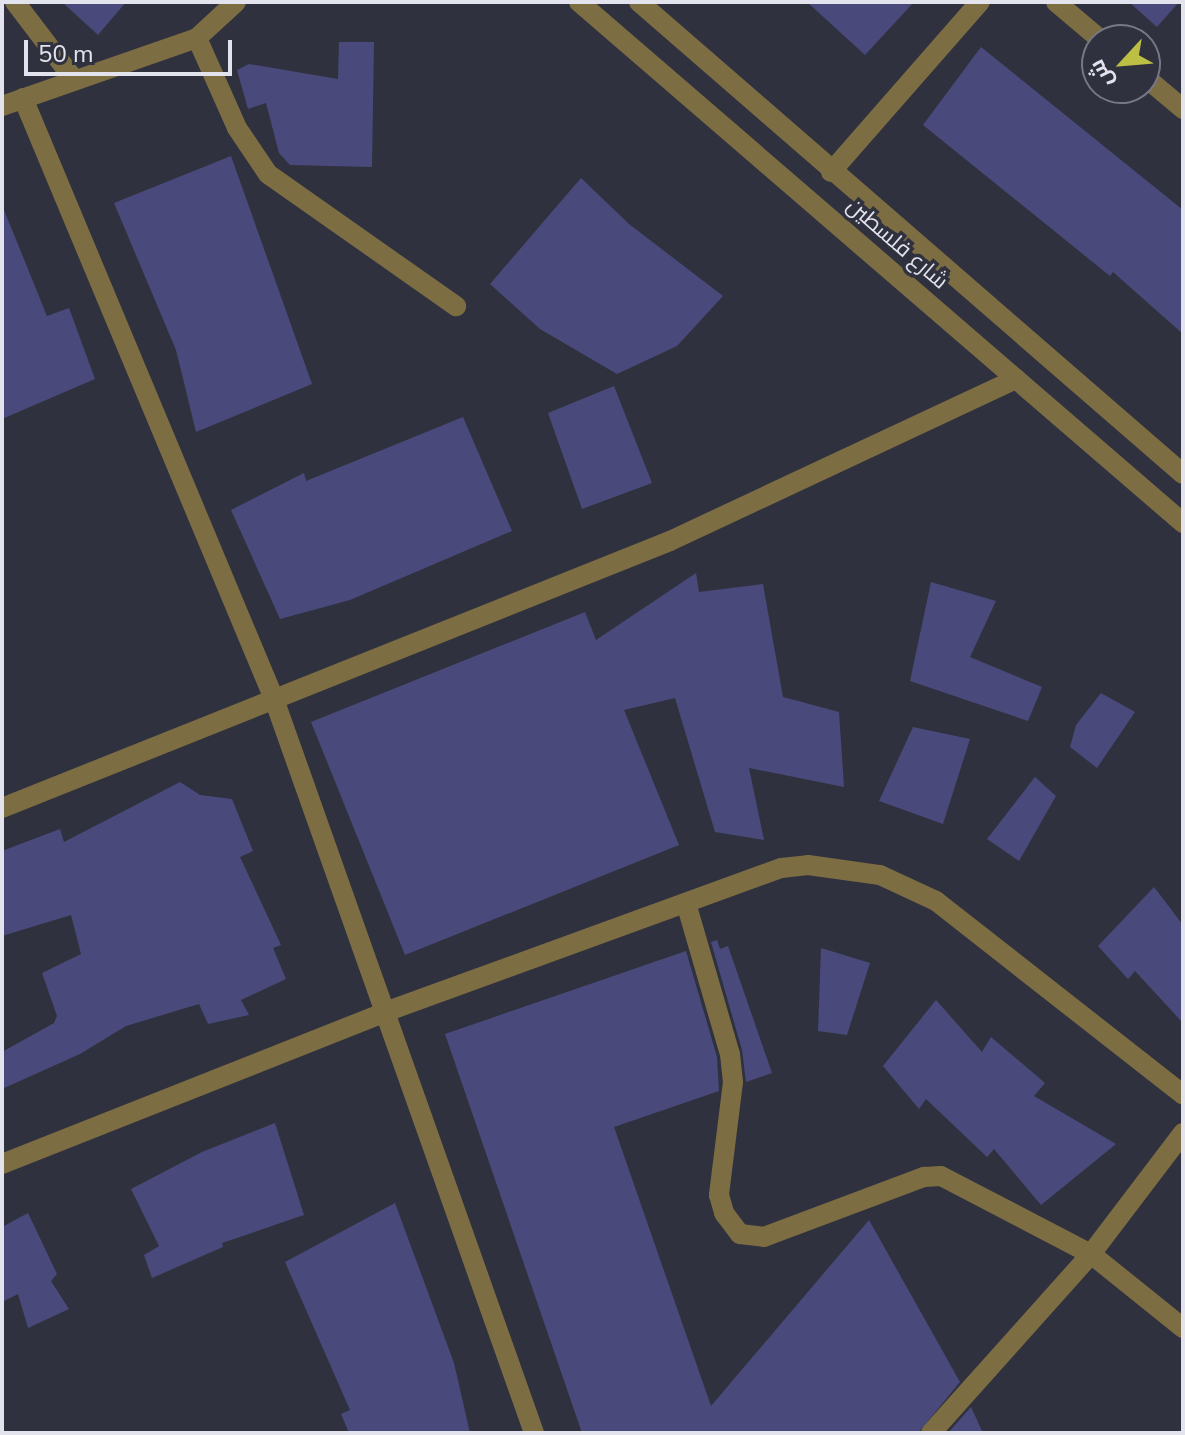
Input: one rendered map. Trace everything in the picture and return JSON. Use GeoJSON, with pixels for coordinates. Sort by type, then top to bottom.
{"type":"FeatureCollection","features":[{"type":"Feature","properties":{"kind":"street"},"geometry":{"type":"LineString","coordinates":[[15,2],[73,78]]}},
{"type":"Feature","properties":{"kind":"street"},"geometry":{"type":"LineString","coordinates":[[2,106],[73,78],[197,38],[236,2]]}},
{"type":"Feature","properties":{"kind":"street","name":"شارع فلسطين"},"geometry":{"type":"LineString","coordinates":[[579,2],[1183,523]]}},
{"type":"Feature","properties":{"kind":"street","name":"شارع فلسطين"},"geometry":{"type":"LineString","coordinates":[[639,2],[831,172],[1183,474]]}},
{"type":"Feature","properties":{"kind":"street"},"geometry":{"type":"LineString","coordinates":[[831,172],[980,2]]}},
{"type":"Feature","properties":{"kind":"street"},"geometry":{"type":"LineString","coordinates":[[1056,2],[1082,24]]}},
{"type":"Feature","properties":{"kind":"street"},"geometry":{"type":"LineString","coordinates":[[197,38],[237,128],[268,174],[456,306]]}},
{"type":"Feature","properties":{"kind":"street"},"geometry":{"type":"LineString","coordinates":[[1161,90],[1183,109]]}},
{"type":"Feature","properties":{"kind":"street"},"geometry":{"type":"LineString","coordinates":[[23,98],[274,699],[388,1011],[534,1433]]}},
{"type":"Feature","properties":{"kind":"street"},"geometry":{"type":"LineString","coordinates":[[2,808],[670,541],[1016,379]]}},
{"type":"Feature","properties":{"kind":"street"},"geometry":{"type":"LineString","coordinates":[[3,1159],[388,1011],[781,868],[808,865],[842,866],[910,885],[1183,1095]]}},
{"type":"Feature","properties":{"kind":"street"},"geometry":{"type":"LineString","coordinates":[[686,903],[730,1054],[733,1082],[719,1195],[724,1213],[740,1234],[764,1237],[899,1185],[941,1176],[1091,1254],[1183,1328]]}},
{"type":"Feature","properties":{"kind":"street"},"geometry":{"type":"LineString","coordinates":[[931,1433],[1091,1254],[1183,1133]]}},
{"type":"Feature","properties":{"kind":"building"},"geometry":{"type":"Polygon","coordinates":[[[62,2],[126,2],[98,35],[62,2]]]}},
{"type":"Feature","properties":{"kind":"building"},"geometry":{"type":"Polygon","coordinates":[[[807,2],[914,2],[865,55],[807,2]]]}},
{"type":"Feature","properties":{"kind":"building"},"geometry":{"type":"Polygon","coordinates":[[[1129,2],[1179,2],[1160,24],[1154,24],[1129,2]]]}},
{"type":"Feature","properties":{"kind":"building"},"geometry":{"type":"Polygon","coordinates":[[[339,42],[374,42],[372,167],[290,165],[279,153],[266,103],[248,109],[237,70],[249,64],[338,79],[339,42]]]}},
{"type":"Feature","properties":{"kind":"building"},"geometry":{"type":"Polygon","coordinates":[[[981,47],[1183,210],[1183,334],[1113,272],[1110,276],[923,125],[981,47]]]}},
{"type":"Feature","properties":{"kind":"building"},"geometry":{"type":"Polygon","coordinates":[[[231,156],[312,384],[196,432],[176,350],[114,203],[231,156]]]}},
{"type":"Feature","properties":{"kind":"building"},"geometry":{"type":"Polygon","coordinates":[[[581,178],[629,224],[723,296],[677,346],[617,374],[540,329],[490,284],[581,178]]]}},
{"type":"Feature","properties":{"kind":"building"},"geometry":{"type":"Polygon","coordinates":[[[2,205],[47,316],[69,308],[95,379],[2,419],[2,205]]]}},
{"type":"Feature","properties":{"kind":"building"},"geometry":{"type":"Polygon","coordinates":[[[614,386],[652,483],[582,509],[548,413],[614,386]]]}},
{"type":"Feature","properties":{"kind":"building"},"geometry":{"type":"Polygon","coordinates":[[[463,417],[512,531],[350,600],[280,619],[231,510],[304,473],[306,481],[463,417]]]}},
{"type":"Feature","properties":{"kind":"building"},"geometry":{"type":"Polygon","coordinates":[[[696,573],[699,592],[763,584],[783,697],[839,712],[844,787],[749,768],[764,840],[715,832],[675,698],[624,710],[679,845],[405,955],[311,722],[585,612],[596,640],[696,573]]]}},
{"type":"Feature","properties":{"kind":"building"},"geometry":{"type":"Polygon","coordinates":[[[931,582],[996,601],[970,657],[1042,687],[1028,721],[910,681],[931,582]]]}},
{"type":"Feature","properties":{"kind":"building"},"geometry":{"type":"Polygon","coordinates":[[[1101,693],[1135,712],[1097,768],[1070,747],[1076,725],[1101,693]]]}},
{"type":"Feature","properties":{"kind":"building"},"geometry":{"type":"Polygon","coordinates":[[[913,727],[970,739],[943,824],[879,801],[913,727]]]}},
{"type":"Feature","properties":{"kind":"building"},"geometry":{"type":"Polygon","coordinates":[[[1035,777],[1056,796],[1019,861],[987,839],[1035,777]]]}},
{"type":"Feature","properties":{"kind":"building"},"geometry":{"type":"Polygon","coordinates":[[[180,782],[200,795],[232,799],[253,851],[240,857],[281,945],[273,948],[286,979],[241,1000],[249,1015],[208,1024],[199,1004],[126,1026],[80,1054],[2,1089],[2,1052],[54,1023],[57,1016],[42,973],[81,954],[71,915],[2,936],[2,851],[60,829],[64,842],[180,782]]]}},
{"type":"Feature","properties":{"kind":"building"},"geometry":{"type":"Polygon","coordinates":[[[1154,887],[1183,925],[1183,1023],[1135,971],[1128,979],[1098,946],[1154,887]]]}},
{"type":"Feature","properties":{"kind":"building"},"geometry":{"type":"Polygon","coordinates":[[[717,940],[720,949],[728,946],[772,1073],[746,1082],[742,1050],[711,942],[717,940]]]}},
{"type":"Feature","properties":{"kind":"building"},"geometry":{"type":"Polygon","coordinates":[[[821,948],[870,963],[847,1035],[818,1031],[821,948]]]}},
{"type":"Feature","properties":{"kind":"building"},"geometry":{"type":"Polygon","coordinates":[[[686,951],[717,1057],[719,1091],[614,1127],[711,1406],[869,1220],[960,1382],[918,1433],[582,1433],[445,1034],[686,951]]]}},
{"type":"Feature","properties":{"kind":"building"},"geometry":{"type":"Polygon","coordinates":[[[936,1000],[982,1052],[991,1037],[1045,1083],[1034,1096],[1116,1144],[1041,1205],[994,1149],[987,1157],[926,1099],[919,1109],[883,1066],[936,1000]]]}},
{"type":"Feature","properties":{"kind":"building"},"geometry":{"type":"Polygon","coordinates":[[[275,1123],[304,1215],[222,1243],[223,1247],[152,1278],[144,1255],[159,1246],[131,1189],[202,1152],[275,1123]]]}},
{"type":"Feature","properties":{"kind":"building"},"geometry":{"type":"Polygon","coordinates":[[[395,1203],[454,1363],[470,1433],[349,1433],[341,1414],[350,1410],[285,1262],[395,1203]]]}},
{"type":"Feature","properties":{"kind":"building"},"geometry":{"type":"Polygon","coordinates":[[[28,1213],[57,1274],[51,1281],[69,1309],[28,1328],[18,1294],[2,1302],[2,1227],[28,1213]]]}},
{"type":"Feature","properties":{"kind":"building"},"geometry":{"type":"Polygon","coordinates":[[[971,1407],[983,1433],[948,1433],[971,1407]]]}}]}
